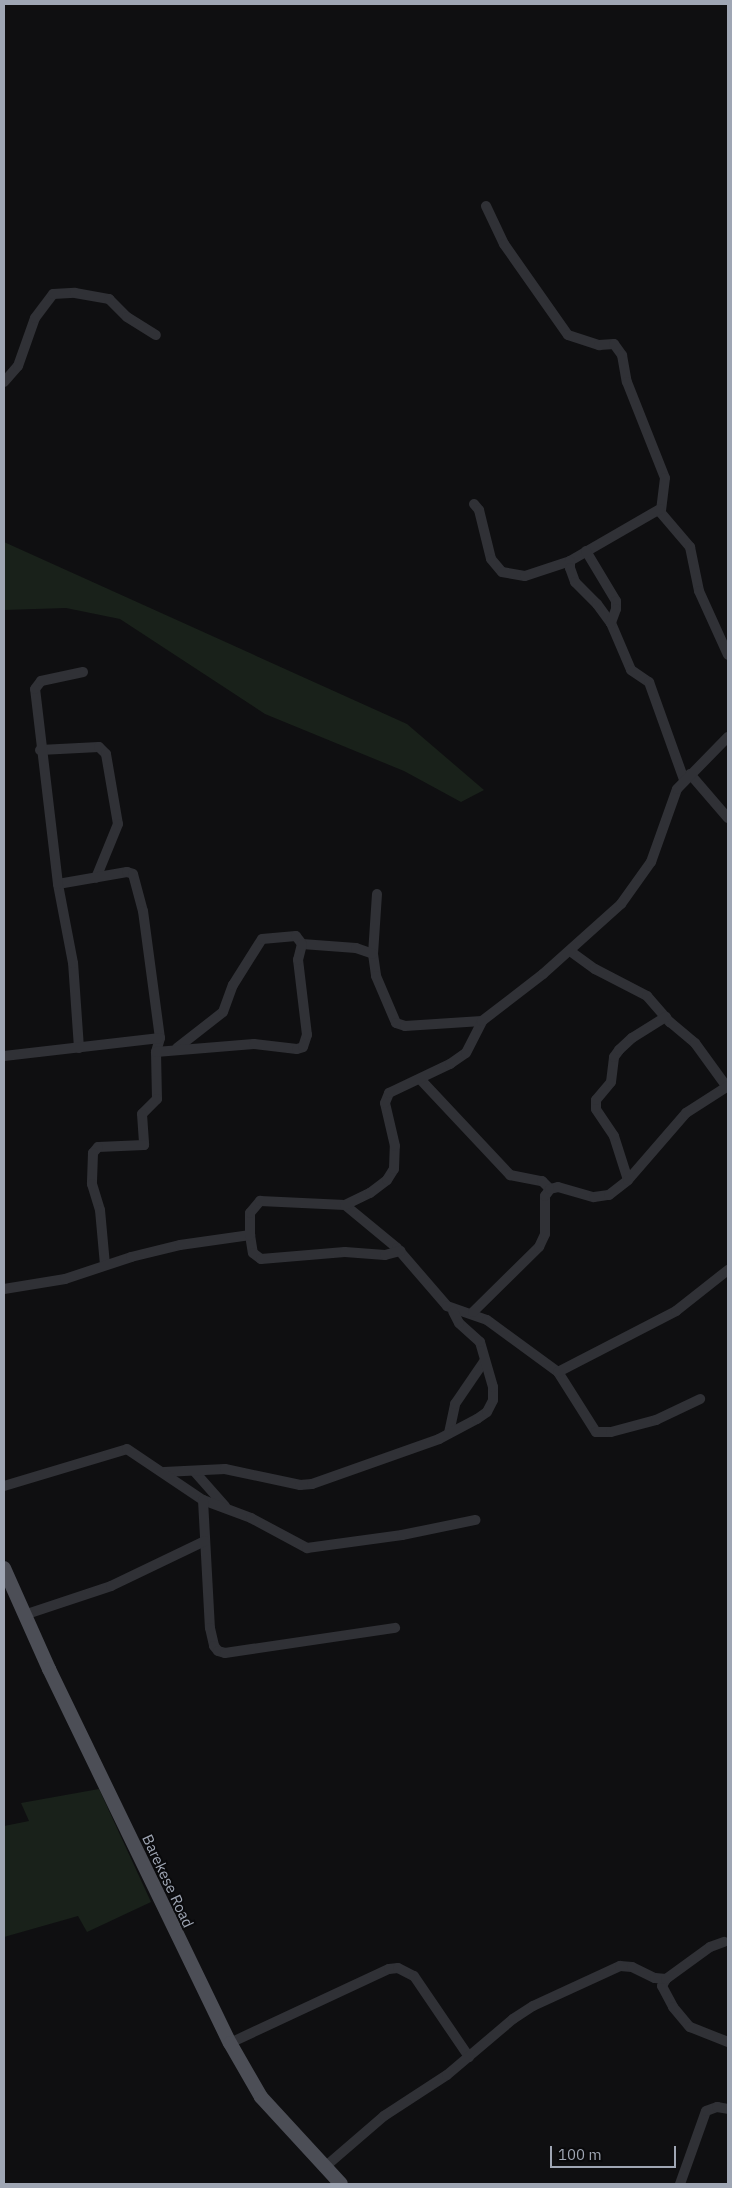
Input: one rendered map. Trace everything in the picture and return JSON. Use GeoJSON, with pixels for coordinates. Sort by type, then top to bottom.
{"type":"FeatureCollection","features":[{"type":"Feature","properties":{"kind":"main road","name":"Barekese Road"},"geometry":{"type":"LineString","coordinates":[[4,1568],[24,1615],[230,2043],[261,2097],[341,2184]]}},
{"type":"Feature","properties":{"kind":"street"},"geometry":{"type":"LineString","coordinates":[[486,206],[504,244],[568,335],[599,345],[614,344],[620,351],[627,382],[665,478],[660,509],[665,521],[690,547],[700,591],[728,655]]}},
{"type":"Feature","properties":{"kind":"street"},"geometry":{"type":"LineString","coordinates":[[4,382],[18,366],[35,318],[53,294],[75,293],[109,299],[127,317],[156,335]]}},
{"type":"Feature","properties":{"kind":"street"},"geometry":{"type":"LineString","coordinates":[[474,504],[479,510],[491,559],[502,572],[525,576],[570,561],[660,509]]}},
{"type":"Feature","properties":{"kind":"street"},"geometry":{"type":"LineString","coordinates":[[586,551],[616,601],[616,609],[611,624]]}},
{"type":"Feature","properties":{"kind":"street"},"geometry":{"type":"LineString","coordinates":[[570,561],[575,582],[598,604],[611,624],[631,670],[649,682],[658,700],[687,777],[728,818]]}},
{"type":"Feature","properties":{"kind":"street"},"geometry":{"type":"LineString","coordinates":[[79,1048],[73,963],[58,884],[40,750],[35,686],[41,681],[83,672]]}},
{"type":"Feature","properties":{"kind":"street"},"geometry":{"type":"LineString","coordinates":[[400,1251],[385,1255],[345,1252],[261,1259],[253,1253],[250,1235],[250,1213],[260,1201],[345,1205],[370,1193],[391,1175],[395,1146],[386,1098],[394,1089],[420,1079],[466,1053],[482,1021],[570,951],[607,918],[644,875],[671,804],[687,777],[728,737]]}},
{"type":"Feature","properties":{"kind":"street"},"geometry":{"type":"LineString","coordinates":[[40,750],[99,747],[106,754],[118,824],[96,878]]}},
{"type":"Feature","properties":{"kind":"street"},"geometry":{"type":"LineString","coordinates":[[58,884],[127,872],[133,874],[143,911],[160,1038],[156,1052],[157,1099],[142,1110],[144,1146],[98,1147],[93,1153],[92,1184],[100,1210],[105,1265]]}},
{"type":"Feature","properties":{"kind":"street"},"geometry":{"type":"LineString","coordinates":[[377,894],[373,954],[379,986],[396,1023],[405,1026],[482,1021]]}},
{"type":"Feature","properties":{"kind":"street"},"geometry":{"type":"LineString","coordinates":[[177,1048],[223,1012],[233,985],[262,939],[296,936],[302,944],[356,948],[373,954]]}},
{"type":"Feature","properties":{"kind":"street"},"geometry":{"type":"LineString","coordinates":[[156,1052],[177,1048],[254,1044],[297,1050],[304,1047],[307,1035],[298,960],[302,944]]}},
{"type":"Feature","properties":{"kind":"street"},"geometry":{"type":"LineString","coordinates":[[474,1312],[539,1247],[545,1234],[545,1196],[550,1189],[558,1187],[601,1197],[620,1188],[686,1113],[728,1087],[695,1042],[633,987],[595,969],[570,951]]}},
{"type":"Feature","properties":{"kind":"street"},"geometry":{"type":"LineString","coordinates":[[628,1180],[614,1136],[596,1109],[596,1100],[611,1082],[614,1057],[619,1050],[632,1038],[666,1017]]}},
{"type":"Feature","properties":{"kind":"street"},"geometry":{"type":"LineString","coordinates":[[4,1056],[160,1038]]}},
{"type":"Feature","properties":{"kind":"street"},"geometry":{"type":"LineString","coordinates":[[420,1079],[510,1175],[542,1182],[550,1189]]}},
{"type":"Feature","properties":{"kind":"street"},"geometry":{"type":"LineString","coordinates":[[164,1472],[194,1472],[225,1468],[306,1484],[332,1478],[449,1433],[487,1412],[493,1400],[480,1342],[459,1323],[453,1311],[430,1288],[400,1251],[345,1205]]}},
{"type":"Feature","properties":{"kind":"street"},"geometry":{"type":"LineString","coordinates":[[4,1289],[65,1279],[105,1265],[180,1245],[250,1235]]}},
{"type":"Feature","properties":{"kind":"street"},"geometry":{"type":"LineString","coordinates":[[558,1372],[670,1315],[728,1270]]}},
{"type":"Feature","properties":{"kind":"street"},"geometry":{"type":"LineString","coordinates":[[453,1311],[474,1312],[558,1372],[596,1432],[602,1433],[656,1420],[700,1399]]}},
{"type":"Feature","properties":{"kind":"street"},"geometry":{"type":"LineString","coordinates":[[449,1433],[455,1404],[485,1360]]}},
{"type":"Feature","properties":{"kind":"street"},"geometry":{"type":"LineString","coordinates":[[4,1486],[127,1449],[164,1472],[203,1500],[226,1507],[273,1529],[298,1545],[314,1549],[475,1520]]}},
{"type":"Feature","properties":{"kind":"street"},"geometry":{"type":"LineString","coordinates":[[194,1472],[226,1507]]}},
{"type":"Feature","properties":{"kind":"street"},"geometry":{"type":"LineString","coordinates":[[203,1500],[210,1628],[218,1651],[225,1653],[395,1628]]}},
{"type":"Feature","properties":{"kind":"street"},"geometry":{"type":"LineString","coordinates":[[24,1615],[111,1586],[205,1541]]}},
{"type":"Feature","properties":{"kind":"street"},"geometry":{"type":"LineString","coordinates":[[724,1942],[710,1947],[666,1979],[662,1986],[673,2007],[690,2027],[728,2042]]}},
{"type":"Feature","properties":{"kind":"street"},"geometry":{"type":"LineString","coordinates":[[326,2166],[384,2116],[469,2057],[513,2019],[533,2006],[609,1970],[628,1966],[655,1978],[666,1979]]}},
{"type":"Feature","properties":{"kind":"street"},"geometry":{"type":"LineString","coordinates":[[230,2043],[389,1969],[398,1968],[414,1976],[469,2057]]}},
{"type":"Feature","properties":{"kind":"street"},"geometry":{"type":"LineString","coordinates":[[680,2184],[706,2112],[717,2107],[728,2109]]}},
{"type":"Feature","properties":{"kind":"shaded area"},"geometry":{"type":"Polygon","coordinates":[[[4,542],[407,724],[484,790],[461,802],[404,771],[265,714],[120,619],[66,608],[4,610],[4,542]]]}},
{"type":"Feature","properties":{"kind":"shaded area"},"geometry":{"type":"Polygon","coordinates":[[[99,1789],[151,1902],[87,1932],[78,1916],[4,1937],[4,1826],[29,1821],[21,1803],[99,1789]]]}}]}
